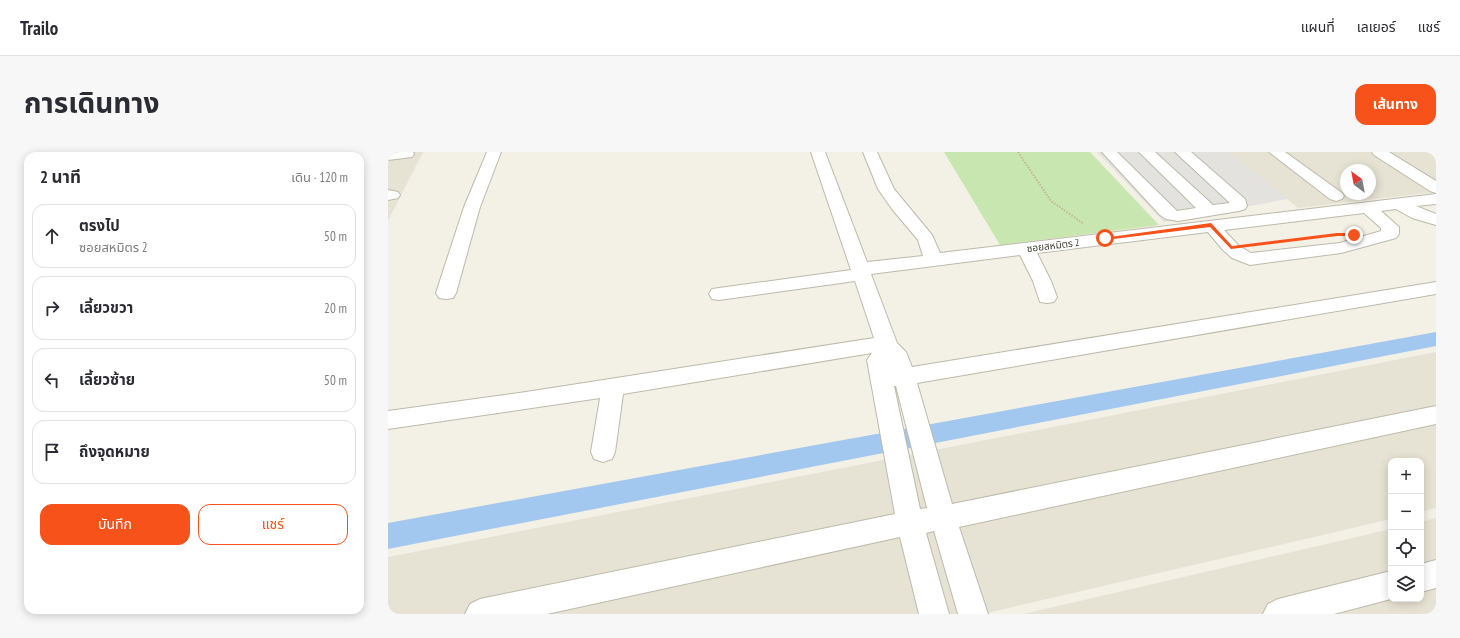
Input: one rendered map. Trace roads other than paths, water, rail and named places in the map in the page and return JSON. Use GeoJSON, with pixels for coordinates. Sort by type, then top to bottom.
{"type":"FeatureCollection","features":[{"type":"Feature","properties":{"kind":"street"},"geometry":{"type":"LineString","coordinates":[[446,293],[472,207],[494,152]]}},
{"type":"Feature","properties":{"kind":"street"},"geometry":{"type":"LineString","coordinates":[[818,152],[888,345]]}},
{"type":"Feature","properties":{"kind":"street"},"geometry":{"type":"LineString","coordinates":[[870,152],[886,189],[898,206],[926,239],[934,260]]}},
{"type":"Feature","properties":{"kind":"street"},"geometry":{"type":"LineString","coordinates":[[1109,152],[1166,211],[1172,215],[1210,218],[1239,206],[1239,202],[1182,152]]}},
{"type":"Feature","properties":{"kind":"street"},"geometry":{"type":"LineString","coordinates":[[1146,152],[1210,218],[1231,248],[1244,257],[1250,259],[1342,248],[1374,240],[1390,234],[1390,227],[1366,207]]}},
{"type":"Feature","properties":{"kind":"street"},"geometry":{"type":"LineString","coordinates":[[1276,152],[1336,196]]}},
{"type":"Feature","properties":{"kind":"street"},"geometry":{"type":"LineString","coordinates":[[1379,152],[1436,188]]}},
{"type":"Feature","properties":{"kind":"street"},"geometry":{"type":"LineString","coordinates":[[388,156],[407,154]]}},
{"type":"Feature","properties":{"kind":"street","name":"ซอยสหมิตร 2"},"geometry":{"type":"LineString","coordinates":[[719,294],[934,260],[1105,238],[1210,218],[1366,207],[1436,199]]}},
{"type":"Feature","properties":{"kind":"street"},"geometry":{"type":"LineString","coordinates":[[1398,203],[1418,214],[1436,220]]}},
{"type":"Feature","properties":{"kind":"street"},"geometry":{"type":"LineString","coordinates":[[1025,248],[1042,281],[1047,297]]}},
{"type":"Feature","properties":{"kind":"street"},"geometry":{"type":"LineString","coordinates":[[896,389],[1436,288]]}},
{"type":"Feature","properties":{"kind":"street"},"geometry":{"type":"LineString","coordinates":[[388,420],[888,345]]}},
{"type":"Feature","properties":{"kind":"street"},"geometry":{"type":"LineString","coordinates":[[888,345],[878,360],[896,389],[932,479],[973,614]]}},
{"type":"Feature","properties":{"kind":"street"},"geometry":{"type":"LineString","coordinates":[[603,452],[613,387]]}},
{"type":"Feature","properties":{"kind":"street"},"geometry":{"type":"LineString","coordinates":[[896,389],[902,484],[910,523],[934,614]]}},
{"type":"Feature","properties":{"kind":"street"},"geometry":{"type":"LineString","coordinates":[[480,614],[910,523],[943,518],[1436,415]]}},
{"type":"Feature","properties":{"kind":"street"},"geometry":{"type":"LineString","coordinates":[[1424,577],[1436,574]]}},
{"type":"Feature","properties":{"kind":"street"},"geometry":{"type":"LineString","coordinates":[[1278,614],[1388,587]]}},
{"type":"Feature","properties":{"kind":"waterway"},"geometry":{"type":"LineString","coordinates":[[388,536],[1436,339]]}}]}
